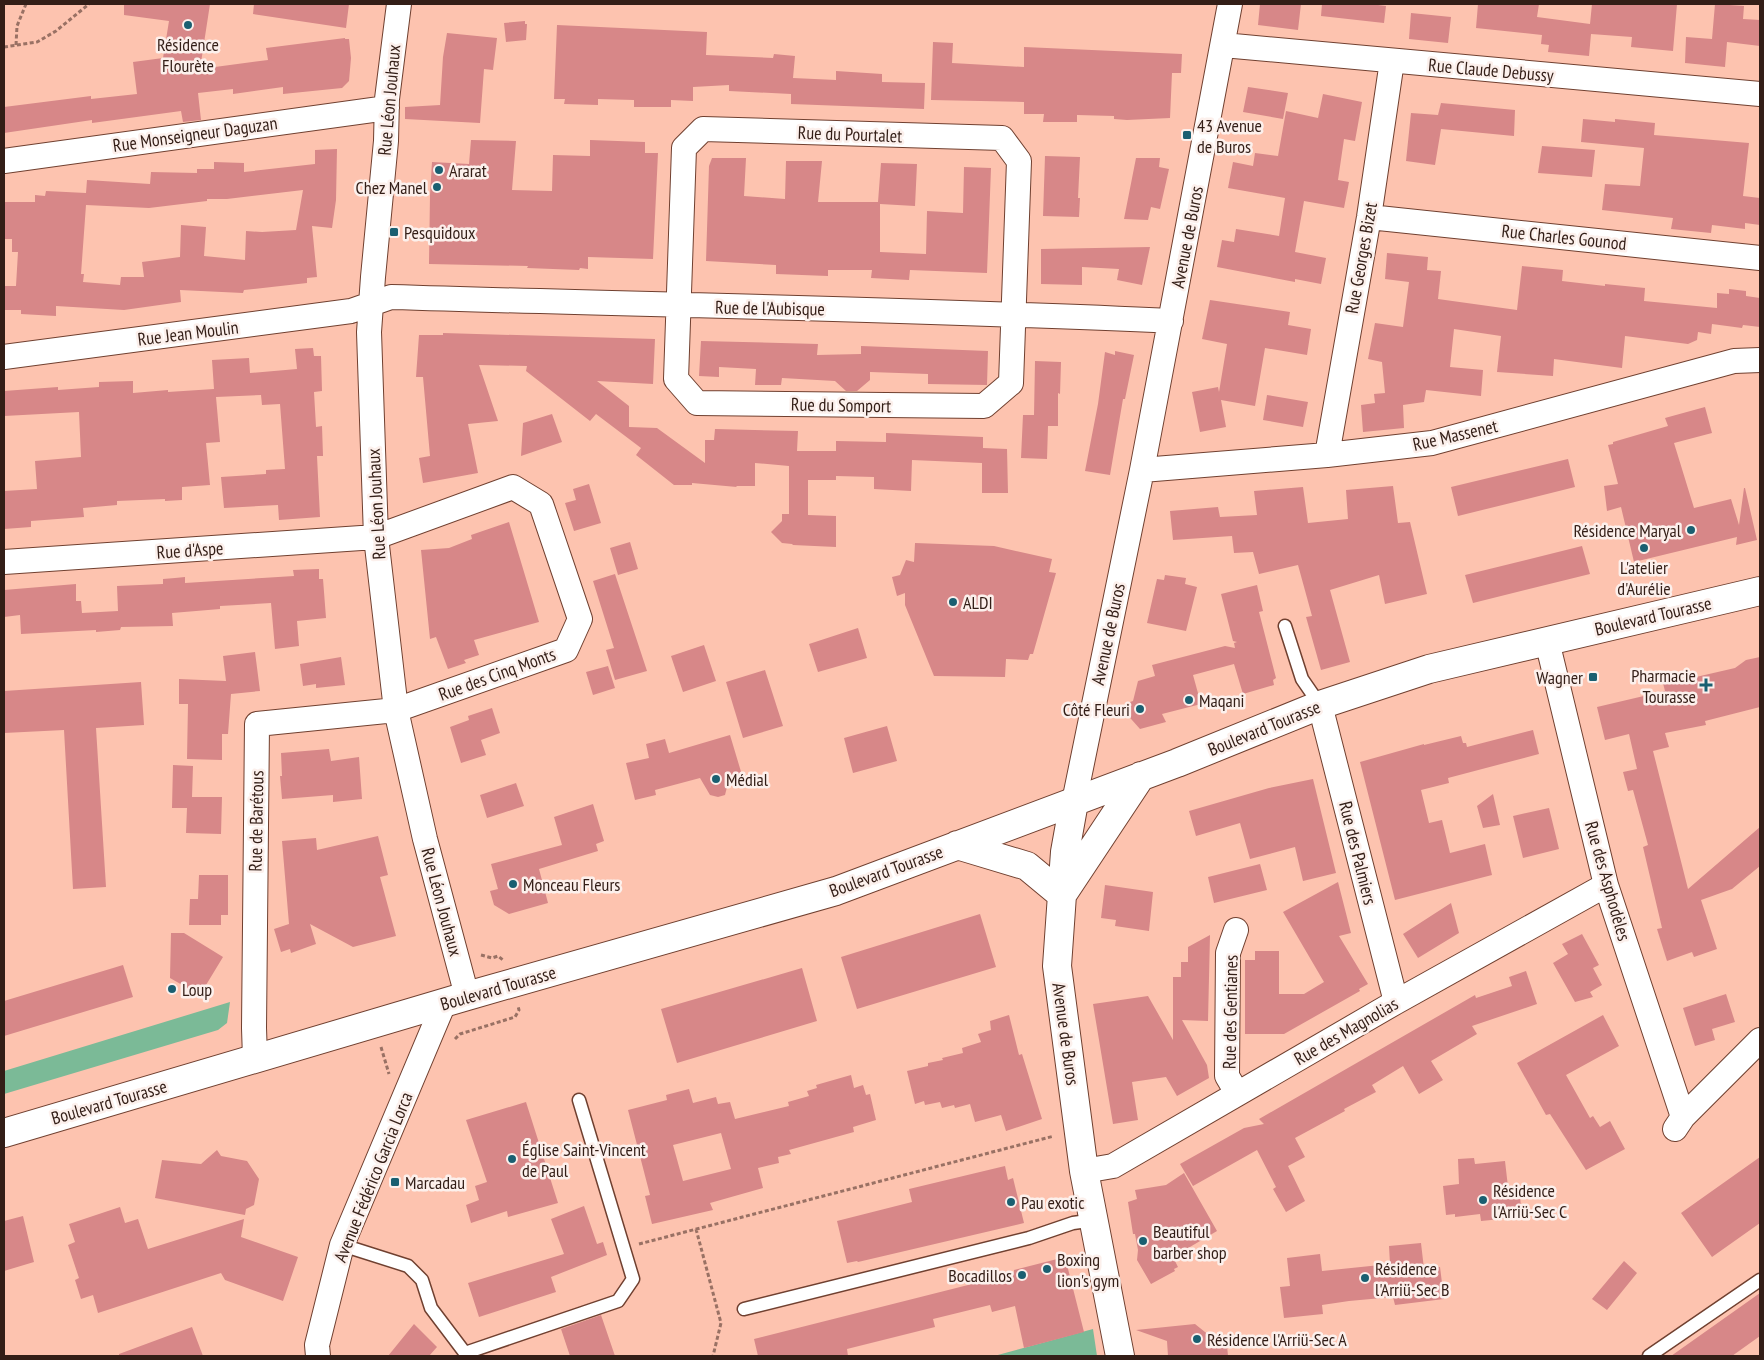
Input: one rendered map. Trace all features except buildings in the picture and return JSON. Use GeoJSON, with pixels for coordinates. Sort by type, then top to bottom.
{"type":"FeatureCollection","features":[{"type":"Feature","properties":{"kind":"main road","name":"Boulevard Tourasse"},"geometry":{"type":"LineString","coordinates":[[4,1132],[456,999],[836,891],[1074,802],[1320,705],[1429,669],[1760,591]]}},
{"type":"Feature","properties":{"kind":"main road"},"geometry":{"type":"LineString","coordinates":[[957,846],[1027,866],[1062,895],[1141,776]]}},
{"type":"Feature","properties":{"kind":"main road","name":"Avenue de Buros"},"geometry":{"type":"LineString","coordinates":[[1074,802],[1066,842],[1057,966],[1084,1171],[1120,1356]]}},
{"type":"Feature","properties":{"kind":"street","name":"Rue Léon Jouhaux"},"geometry":{"type":"LineString","coordinates":[[399,4],[387,108],[386,141],[371,304],[370,332],[376,537],[396,710],[425,839],[456,999]]}},
{"type":"Feature","properties":{"kind":"street","name":"Avenue de Buros"},"geometry":{"type":"LineString","coordinates":[[1074,802],[1142,470],[1230,4]]}},
{"type":"Feature","properties":{"kind":"street","name":"Rue Claude Debussy"},"geometry":{"type":"LineString","coordinates":[[1223,45],[1760,94]]}},
{"type":"Feature","properties":{"kind":"street","name":"Rue Georges Bizet"},"geometry":{"type":"LineString","coordinates":[[1327,455],[1369,217],[1392,61]]}},
{"type":"Feature","properties":{"kind":"street","name":"Rue Monseigneur Daguzan"},"geometry":{"type":"LineString","coordinates":[[4,161],[387,108]]}},
{"type":"Feature","properties":{"kind":"street","name":"Rue du Pourtalet"},"geometry":{"type":"LineString","coordinates":[[679,306],[684,148],[702,129],[1002,138],[1019,161],[1013,314]]}},
{"type":"Feature","properties":{"kind":"street","name":"Rue Charles Gounod"},"geometry":{"type":"LineString","coordinates":[[1369,217],[1760,258]]}},
{"type":"Feature","properties":{"kind":"street","name":"Rue de l'Aubisque"},"geometry":{"type":"LineString","coordinates":[[371,304],[391,297],[1013,314],[1170,321]]}},
{"type":"Feature","properties":{"kind":"street","name":"Rue Jean Moulin"},"geometry":{"type":"LineString","coordinates":[[4,357],[350,311],[371,304]]}},
{"type":"Feature","properties":{"kind":"street","name":"Rue du Somport"},"geometry":{"type":"LineString","coordinates":[[679,306],[676,379],[697,403],[984,406],[1011,383],[1013,314]]}},
{"type":"Feature","properties":{"kind":"street","name":"Rue Massenet"},"geometry":{"type":"LineString","coordinates":[[1142,470],[1327,455],[1432,443],[1734,361],[1760,360]]}},
{"type":"Feature","properties":{"kind":"street","name":"Rue des Cinq Monts"},"geometry":{"type":"LineString","coordinates":[[376,537],[513,487],[541,504],[580,619],[566,650],[396,710]]}},
{"type":"Feature","properties":{"kind":"street","name":"Rue d'Aspe"},"geometry":{"type":"LineString","coordinates":[[4,562],[376,537]]}},
{"type":"Feature","properties":{"kind":"street","name":"Rue des Asphodèles"},"geometry":{"type":"LineString","coordinates":[[1547,641],[1606,885],[1679,1123],[1760,1040]]}},
{"type":"Feature","properties":{"kind":"street","name":"Rue des Palmiers"},"geometry":{"type":"LineString","coordinates":[[1320,705],[1396,1002]]}},
{"type":"Feature","properties":{"kind":"street","name":"Rue de Barétous"},"geometry":{"type":"LineString","coordinates":[[256,1058],[254,1028],[257,724],[396,710]]}},
{"type":"Feature","properties":{"kind":"street","name":"Rue des Magnolias"},"geometry":{"type":"LineString","coordinates":[[1084,1171],[1113,1166],[1396,1002],[1606,885]]}},
{"type":"Feature","properties":{"kind":"street","name":"Rue des Gentianes"},"geometry":{"type":"LineString","coordinates":[[1236,930],[1228,953],[1228,1076],[1237,1093]]}},
{"type":"Feature","properties":{"kind":"street","name":"Avenue Fédérico Garcia Lorca"},"geometry":{"type":"LineString","coordinates":[[318,1356],[317,1345],[342,1245],[456,999]]}},
{"type":"Feature","properties":{"kind":"lane"},"geometry":{"type":"LineString","coordinates":[[1285,626],[1302,679],[1320,705]]}},
{"type":"Feature","properties":{"kind":"lane"},"geometry":{"type":"LineString","coordinates":[[342,1245],[408,1266],[422,1280],[431,1308],[465,1353],[618,1301],[633,1278],[578,1100]]}},
{"type":"Feature","properties":{"kind":"lane"},"geometry":{"type":"LineString","coordinates":[[744,1309],[1029,1238],[1073,1223],[1095,1220]]}},
{"type":"Feature","properties":{"kind":"lane"},"geometry":{"type":"LineString","coordinates":[[1649,1356],[1760,1280]]}},
{"type":"Feature","properties":{"kind":"path"},"geometry":{"type":"LineString","coordinates":[[16,45],[17,26],[26,4]]}},
{"type":"Feature","properties":{"kind":"path"},"geometry":{"type":"LineString","coordinates":[[4,47],[37,42],[56,31],[89,4]]}},
{"type":"Feature","properties":{"kind":"path"},"geometry":{"type":"LineString","coordinates":[[623,1248],[1079,1129]]}},
{"type":"Feature","properties":{"kind":"path"},"geometry":{"type":"LineString","coordinates":[[696,1229],[721,1323],[713,1356]]}},
{"type":"Feature","properties":{"kind":"green space"},"geometry":{"type":"Polygon","coordinates":[[[230,1002],[227,1023],[218,1030],[4,1094],[4,1071],[230,1002]]]}},
{"type":"Feature","properties":{"kind":"green space"},"geometry":{"type":"Polygon","coordinates":[[[1093,1329],[1097,1356],[994,1356],[1093,1329]]]}},
{"type":"Feature","properties":{"kind":"place","name":"Résidence Flourète"},"geometry":{"type":"Point","coordinates":[188,25]}},
{"type":"Feature","properties":{"kind":"place","name":"43 Avenue de Buros"},"geometry":{"type":"Point","coordinates":[1187,135]}},
{"type":"Feature","properties":{"kind":"place","name":"Ararat"},"geometry":{"type":"Point","coordinates":[439,170]}},
{"type":"Feature","properties":{"kind":"place","name":"Chez Manel"},"geometry":{"type":"Point","coordinates":[437,187]}},
{"type":"Feature","properties":{"kind":"place","name":"Pesquidoux"},"geometry":{"type":"Point","coordinates":[394,232]}},
{"type":"Feature","properties":{"kind":"place","name":"Résidence Maryal"},"geometry":{"type":"Point","coordinates":[1691,530]}},
{"type":"Feature","properties":{"kind":"place","name":"L'atelier d'Aurélie"},"geometry":{"type":"Point","coordinates":[1644,548]}},
{"type":"Feature","properties":{"kind":"place","name":"ALDI"},"geometry":{"type":"Point","coordinates":[953,602]}},
{"type":"Feature","properties":{"kind":"place","name":"Wagner"},"geometry":{"type":"Point","coordinates":[1593,677]}},
{"type":"Feature","properties":{"kind":"place","name":"Pharmacie Tourasse"},"geometry":{"type":"Point","coordinates":[1706,685]}},
{"type":"Feature","properties":{"kind":"place","name":"Maqani"},"geometry":{"type":"Point","coordinates":[1189,700]}},
{"type":"Feature","properties":{"kind":"place","name":"Côté Fleuri"},"geometry":{"type":"Point","coordinates":[1140,709]}},
{"type":"Feature","properties":{"kind":"place","name":"Médial"},"geometry":{"type":"Point","coordinates":[716,779]}},
{"type":"Feature","properties":{"kind":"place","name":"Monceau Fleurs"},"geometry":{"type":"Point","coordinates":[513,884]}},
{"type":"Feature","properties":{"kind":"place","name":"Loup"},"geometry":{"type":"Point","coordinates":[172,989]}},
{"type":"Feature","properties":{"kind":"place","name":"Église Saint-Vincent de Paul"},"geometry":{"type":"Point","coordinates":[512,1159]}},
{"type":"Feature","properties":{"kind":"place","name":"Marcadau"},"geometry":{"type":"Point","coordinates":[395,1182]}},
{"type":"Feature","properties":{"kind":"place","name":"Résidence l'Arriü-Sec C"},"geometry":{"type":"Point","coordinates":[1483,1200]}},
{"type":"Feature","properties":{"kind":"place","name":"Pau exotic"},"geometry":{"type":"Point","coordinates":[1011,1202]}},
{"type":"Feature","properties":{"kind":"place","name":"Beautiful barber shop"},"geometry":{"type":"Point","coordinates":[1143,1241]}},
{"type":"Feature","properties":{"kind":"place","name":"Boxing lion's gym"},"geometry":{"type":"Point","coordinates":[1047,1269]}},
{"type":"Feature","properties":{"kind":"place","name":"Bocadillos"},"geometry":{"type":"Point","coordinates":[1022,1275]}},
{"type":"Feature","properties":{"kind":"place","name":"Résidence l'Arriü-Sec B"},"geometry":{"type":"Point","coordinates":[1365,1278]}},
{"type":"Feature","properties":{"kind":"place","name":"Résidence l'Arriü-Sec A"},"geometry":{"type":"Point","coordinates":[1197,1339]}}]}
